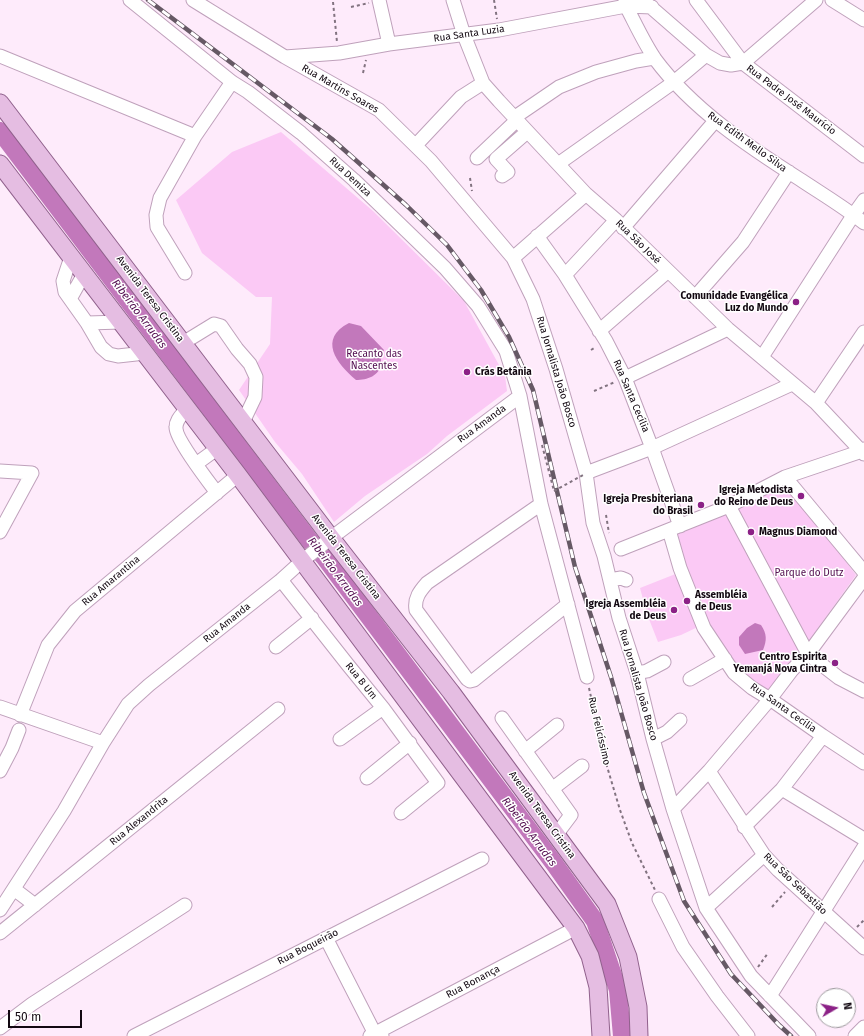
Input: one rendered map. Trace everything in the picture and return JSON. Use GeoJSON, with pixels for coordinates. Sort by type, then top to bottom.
{"type":"FeatureCollection","features":[{"type":"Feature","properties":{"kind":"main road","name":"Avenida Teresa Cristina"},"geometry":{"type":"LineString","coordinates":[[0,103],[243,422],[328,541],[459,703],[607,904],[628,957],[638,1007],[639,1036]]}},
{"type":"Feature","properties":{"kind":"main road"},"geometry":{"type":"LineString","coordinates":[[0,164],[238,475],[305,558],[576,928],[590,956],[598,987],[601,1036]]}},
{"type":"Feature","properties":{"kind":"street","name":"Rua Demiza"},"geometry":{"type":"LineString","coordinates":[[130,0],[232,82],[248,92],[301,132],[354,180],[445,268],[478,306],[506,351],[520,396]]}},
{"type":"Feature","properties":{"kind":"street","name":"Rua Martins Soares"},"geometry":{"type":"LineString","coordinates":[[193,0],[285,57],[379,110],[431,161],[513,258]]}},
{"type":"Feature","properties":{"kind":"street"},"geometry":{"type":"LineString","coordinates":[[380,0],[389,44]]}},
{"type":"Feature","properties":{"kind":"street","name":"Rua São José"},"geometry":{"type":"LineString","coordinates":[[453,0],[464,35],[483,83],[498,102],[516,119],[586,194],[620,224],[728,329],[816,403],[863,451]]}},
{"type":"Feature","properties":{"kind":"street","name":"Rua Padre José Maurício"},"geometry":{"type":"LineString","coordinates":[[696,0],[743,63],[864,156]]}},
{"type":"Feature","properties":{"kind":"street"},"geometry":{"type":"LineString","coordinates":[[647,3],[706,55],[720,63],[731,65],[743,63],[816,0]]}},
{"type":"Feature","properties":{"kind":"street"},"geometry":{"type":"LineString","coordinates":[[832,0],[864,20]]}},
{"type":"Feature","properties":{"kind":"street","name":"Rua Santa Luzia"},"geometry":{"type":"LineString","coordinates":[[285,57],[339,53],[368,49],[389,44],[499,30],[625,3],[647,3]]}},
{"type":"Feature","properties":{"kind":"street","name":"Rua Edith Mello Silva"},"geometry":{"type":"LineString","coordinates":[[625,3],[654,58],[674,82],[715,120],[789,172],[854,214],[864,223]]}},
{"type":"Feature","properties":{"kind":"street"},"geometry":{"type":"LineString","coordinates":[[558,164],[674,82],[706,55]]}},
{"type":"Feature","properties":{"kind":"street"},"geometry":{"type":"LineString","coordinates":[[0,56],[195,136]]}},
{"type":"Feature","properties":{"kind":"street"},"geometry":{"type":"LineString","coordinates":[[477,158],[516,119],[559,87],[596,72],[636,61],[654,58]]}},
{"type":"Feature","properties":{"kind":"street"},"geometry":{"type":"LineString","coordinates":[[185,273],[157,227],[156,215],[160,198],[195,136],[232,82]]}},
{"type":"Feature","properties":{"kind":"street"},"geometry":{"type":"LineString","coordinates":[[416,145],[461,97],[483,83]]}},
{"type":"Feature","properties":{"kind":"street"},"geometry":{"type":"LineString","coordinates":[[565,275],[620,224],[715,120]]}},
{"type":"Feature","properties":{"kind":"street"},"geometry":{"type":"LineString","coordinates":[[502,176],[508,172],[496,159],[527,132]]}},
{"type":"Feature","properties":{"kind":"street"},"geometry":{"type":"LineString","coordinates":[[695,297],[743,242],[789,172]]}},
{"type":"Feature","properties":{"kind":"street"},"geometry":{"type":"LineString","coordinates":[[513,258],[586,194]]}},
{"type":"Feature","properties":{"kind":"street"},"geometry":{"type":"LineString","coordinates":[[762,358],[864,200]]}},
{"type":"Feature","properties":{"kind":"street","name":"Rua Santa Cecília"},"geometry":{"type":"LineString","coordinates":[[537,236],[565,275],[625,378],[652,448],[674,528],[680,568],[704,628],[738,676],[752,688],[864,763]]}},
{"type":"Feature","properties":{"kind":"street"},"geometry":{"type":"LineString","coordinates":[[71,257],[63,281],[64,292],[87,323],[101,347],[109,354],[118,356],[145,354]]}},
{"type":"Feature","properties":{"kind":"street","name":"Rua Jornalista João Bosco"},"geometry":{"type":"LineString","coordinates":[[513,258],[533,299],[545,332],[578,442],[593,524],[604,556],[619,618],[637,673],[653,739],[673,809],[706,908],[751,976],[809,1036]]}},
{"type":"Feature","properties":{"kind":"street"},"geometry":{"type":"LineString","coordinates":[[599,331],[668,271]]}},
{"type":"Feature","properties":{"kind":"street"},"geometry":{"type":"LineString","coordinates":[[70,299],[84,274]]}},
{"type":"Feature","properties":{"kind":"street"},"geometry":{"type":"LineString","coordinates":[[87,323],[122,322]]}},
{"type":"Feature","properties":{"kind":"street"},"geometry":{"type":"LineString","coordinates":[[183,343],[214,324],[221,326],[237,349],[250,364],[256,377],[255,397],[243,422]]}},
{"type":"Feature","properties":{"kind":"street"},"geometry":{"type":"LineString","coordinates":[[625,378],[728,329]]}},
{"type":"Feature","properties":{"kind":"street"},"geometry":{"type":"LineString","coordinates":[[816,403],[864,332]]}},
{"type":"Feature","properties":{"kind":"street"},"geometry":{"type":"LineString","coordinates":[[584,474],[652,448],[792,384]]}},
{"type":"Feature","properties":{"kind":"street"},"geometry":{"type":"LineString","coordinates":[[520,396],[541,504],[587,677]]}},
{"type":"Feature","properties":{"kind":"street","name":"Rua Amanda"},"geometry":{"type":"LineString","coordinates":[[0,910],[64,811],[103,743],[128,704],[149,685],[281,580],[305,558],[520,396]]}},
{"type":"Feature","properties":{"kind":"street"},"geometry":{"type":"LineString","coordinates":[[187,408],[176,422],[177,433],[196,464],[217,493]]}},
{"type":"Feature","properties":{"kind":"street"},"geometry":{"type":"LineString","coordinates":[[196,464],[218,448]]}},
{"type":"Feature","properties":{"kind":"street"},"geometry":{"type":"LineString","coordinates":[[621,550],[729,506],[785,477],[863,451]]}},
{"type":"Feature","properties":{"kind":"street"},"geometry":{"type":"LineString","coordinates":[[0,471],[32,473],[0,532]]}},
{"type":"Feature","properties":{"kind":"street","name":"Rua Amarantina"},"geometry":{"type":"LineString","coordinates":[[20,715],[48,645],[75,611],[238,475]]}},
{"type":"Feature","properties":{"kind":"street"},"geometry":{"type":"LineString","coordinates":[[785,477],[864,572]]}},
{"type":"Feature","properties":{"kind":"street"},"geometry":{"type":"LineString","coordinates":[[541,504],[427,583],[415,602],[416,610],[470,681],[474,680],[568,604]]}},
{"type":"Feature","properties":{"kind":"street"},"geometry":{"type":"LineString","coordinates":[[729,506],[808,654],[839,678],[864,691]]}},
{"type":"Feature","properties":{"kind":"street"},"geometry":{"type":"LineString","coordinates":[[610,580],[621,578],[626,580]]}},
{"type":"Feature","properties":{"kind":"street"},"geometry":{"type":"LineString","coordinates":[[673,809],[709,771],[770,699],[792,670],[808,654],[864,578]]}},
{"type":"Feature","properties":{"kind":"street","name":"Rua B Um"},"geometry":{"type":"LineString","coordinates":[[281,580],[383,708],[438,783],[400,814]]}},
{"type":"Feature","properties":{"kind":"street"},"geometry":{"type":"LineString","coordinates":[[276,647],[312,618]]}},
{"type":"Feature","properties":{"kind":"street"},"geometry":{"type":"LineString","coordinates":[[687,679],[725,659]]}},
{"type":"Feature","properties":{"kind":"street"},"geometry":{"type":"LineString","coordinates":[[637,673],[647,671],[664,662]]}},
{"type":"Feature","properties":{"kind":"street"},"geometry":{"type":"LineString","coordinates":[[0,707],[103,743]]}},
{"type":"Feature","properties":{"kind":"street"},"geometry":{"type":"LineString","coordinates":[[340,739],[383,708]]}},
{"type":"Feature","properties":{"kind":"street","name":"Rua Alexandrita"},"geometry":{"type":"LineString","coordinates":[[0,933],[278,710]]}},
{"type":"Feature","properties":{"kind":"street"},"geometry":{"type":"LineString","coordinates":[[502,718],[571,815],[556,835]]}},
{"type":"Feature","properties":{"kind":"street"},"geometry":{"type":"LineString","coordinates":[[653,739],[667,732],[680,720]]}},
{"type":"Feature","properties":{"kind":"street"},"geometry":{"type":"LineString","coordinates":[[525,751],[557,725]]}},
{"type":"Feature","properties":{"kind":"street"},"geometry":{"type":"LineString","coordinates":[[0,771],[12,748],[19,730]]}},
{"type":"Feature","properties":{"kind":"street"},"geometry":{"type":"LineString","coordinates":[[744,826],[782,789],[823,736]]}},
{"type":"Feature","properties":{"kind":"street"},"geometry":{"type":"LineString","coordinates":[[366,778],[410,743]]}},
{"type":"Feature","properties":{"kind":"street"},"geometry":{"type":"LineString","coordinates":[[552,789],[582,766]]}},
{"type":"Feature","properties":{"kind":"street","name":"Rua São Sebastião"},"geometry":{"type":"LineString","coordinates":[[709,771],[764,855],[864,948]]}},
{"type":"Feature","properties":{"kind":"street"},"geometry":{"type":"LineString","coordinates":[[782,789],[864,839]]}},
{"type":"Feature","properties":{"kind":"street"},"geometry":{"type":"LineString","coordinates":[[770,996],[864,847]]}},
{"type":"Feature","properties":{"kind":"street"},"geometry":{"type":"LineString","coordinates":[[706,908],[764,855]]}},
{"type":"Feature","properties":{"kind":"street","name":"Rua Boqueirão"},"geometry":{"type":"LineString","coordinates":[[134,1036],[482,859]]}},
{"type":"Feature","properties":{"kind":"street"},"geometry":{"type":"LineString","coordinates":[[14,888],[35,905]]}},
{"type":"Feature","properties":{"kind":"street"},"geometry":{"type":"LineString","coordinates":[[659,899],[683,947],[745,1034]]}},
{"type":"Feature","properties":{"kind":"street"},"geometry":{"type":"LineString","coordinates":[[0,1028],[32,1004],[185,905]]}},
{"type":"Feature","properties":{"kind":"street","name":"Rua Bonança"},"geometry":{"type":"LineString","coordinates":[[376,1035],[576,928]]}},
{"type":"Feature","properties":{"kind":"street"},"geometry":{"type":"LineString","coordinates":[[326,938],[376,1035]]}},
{"type":"Feature","properties":{"kind":"street"},"geometry":{"type":"LineString","coordinates":[[855,1036],[864,1027]]}},
{"type":"Feature","properties":{"kind":"path"},"geometry":{"type":"LineString","coordinates":[[351,7],[380,0]]}},
{"type":"Feature","properties":{"kind":"path"},"geometry":{"type":"LineString","coordinates":[[494,0],[499,30]]}},
{"type":"Feature","properties":{"kind":"path"},"geometry":{"type":"LineString","coordinates":[[333,2],[339,53]]}},
{"type":"Feature","properties":{"kind":"path"},"geometry":{"type":"LineString","coordinates":[[363,73],[368,49]]}},
{"type":"Feature","properties":{"kind":"path"},"geometry":{"type":"LineString","coordinates":[[594,391],[625,378]]}},
{"type":"Feature","properties":{"kind":"path"},"geometry":{"type":"LineString","coordinates":[[554,491],[584,474]]}},
{"type":"Feature","properties":{"kind":"path"},"geometry":{"type":"LineString","coordinates":[[606,515],[610,534]]}},
{"type":"Feature","properties":{"kind":"path","name":"Rua Felicíssimo"},"geometry":{"type":"LineString","coordinates":[[587,677],[606,763],[620,810],[632,843],[659,899]]}},
{"type":"Feature","properties":{"kind":"path"},"geometry":{"type":"LineString","coordinates":[[772,907],[793,883]]}},
{"type":"Feature","properties":{"kind":"path"},"geometry":{"type":"LineString","coordinates":[[751,976],[768,954]]}},
{"type":"Feature","properties":{"kind":"green space","name":"Recanto das Nascentes"},"geometry":{"type":"Polygon","coordinates":[[[281,132],[373,211],[464,301],[505,376],[507,391],[447,436],[427,454],[365,496],[334,522],[302,474],[275,442],[239,390],[270,344],[272,297],[256,297],[202,253],[176,200],[232,152],[281,132]]]}},
{"type":"Feature","properties":{"kind":"green space","name":"Parque do Dutz"},"geometry":{"type":"Polygon","coordinates":[[[785,482],[856,575],[806,645],[734,508],[785,482]]]}},
{"type":"Feature","properties":{"kind":"green space"},"geometry":{"type":"Polygon","coordinates":[[[730,509],[800,653],[770,695],[745,677],[712,634],[672,532],[730,509]]]}},
{"type":"Feature","properties":{"kind":"green space"},"geometry":{"type":"Polygon","coordinates":[[[678,573],[700,626],[681,635],[658,642],[647,614],[640,588],[678,573]]]}},
{"type":"Feature","properties":{"kind":"shaded area"},"geometry":{"type":"Polygon","coordinates":[[[349,323],[361,326],[384,350],[378,371],[376,374],[368,378],[356,380],[342,366],[333,351],[332,344],[334,336],[340,329],[349,323]]]}},
{"type":"Feature","properties":{"kind":"shaded area"},"geometry":{"type":"Polygon","coordinates":[[[755,623],[761,625],[766,637],[763,650],[745,654],[739,645],[739,637],[747,628],[755,623]]]}},
{"type":"Feature","properties":{"kind":"waterway","name":"Ribeirão Arrudas"},"geometry":{"type":"LineString","coordinates":[[0,131],[310,541],[325,558],[553,862],[595,921],[618,990],[622,1036]]}},
{"type":"Feature","properties":{"kind":"railway"},"geometry":{"type":"LineString","coordinates":[[148,0],[332,139],[406,205],[447,245],[481,290],[509,337],[533,390],[575,567],[611,677],[644,793],[684,901],[731,974],[791,1036]]}},
{"type":"Feature","properties":{"kind":"place","name":"Comunidade Evangélica Luz do Mundo"},"geometry":{"type":"Point","coordinates":[796,302]}},
{"type":"Feature","properties":{"kind":"place","name":"Crás Betânia"},"geometry":{"type":"Point","coordinates":[467,372]}},
{"type":"Feature","properties":{"kind":"place","name":"Igreja Metodista do Reino de Deus"},"geometry":{"type":"Point","coordinates":[801,496]}},
{"type":"Feature","properties":{"kind":"place","name":"Igreja Presbiteriana do Brasil"},"geometry":{"type":"Point","coordinates":[701,505]}},
{"type":"Feature","properties":{"kind":"place","name":"Magnus Diamond"},"geometry":{"type":"Point","coordinates":[751,532]}},
{"type":"Feature","properties":{"kind":"place","name":"Assembléia de Deus"},"geometry":{"type":"Point","coordinates":[687,601]}},
{"type":"Feature","properties":{"kind":"place","name":"Igreja Assembléia de Deus"},"geometry":{"type":"Point","coordinates":[674,610]}},
{"type":"Feature","properties":{"kind":"place","name":"Centro Espirita Yemanjá Nova Cintra"},"geometry":{"type":"Point","coordinates":[835,663]}}]}
